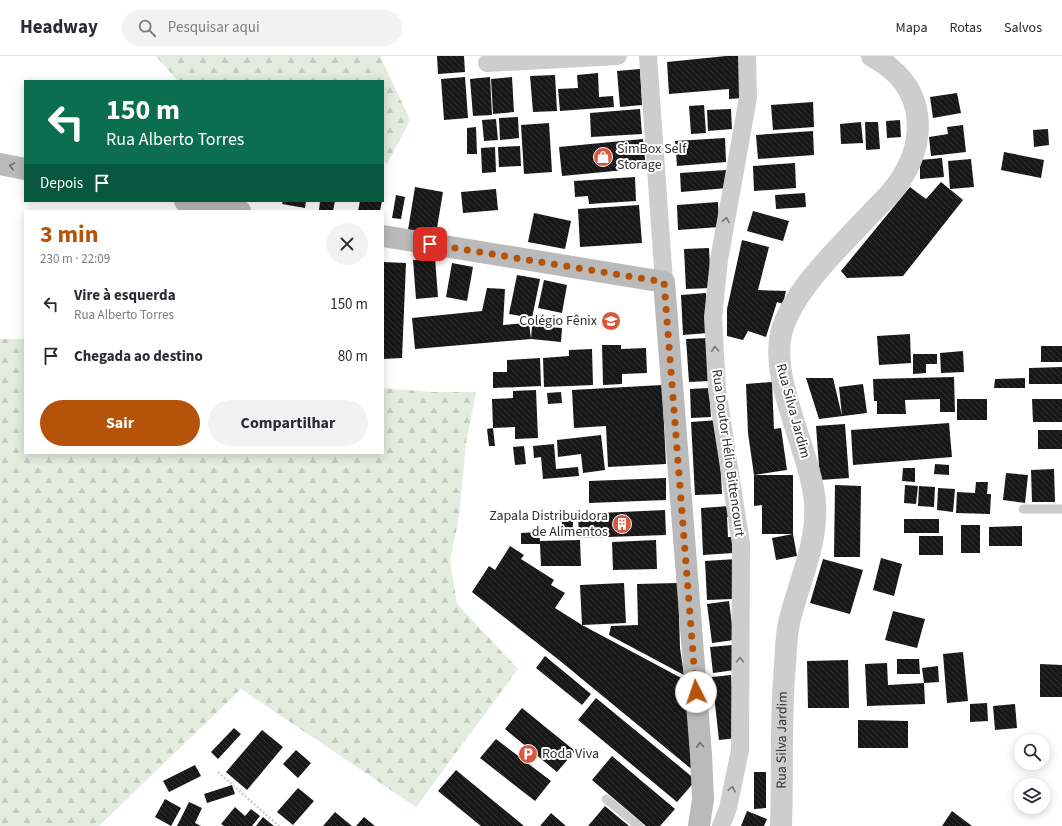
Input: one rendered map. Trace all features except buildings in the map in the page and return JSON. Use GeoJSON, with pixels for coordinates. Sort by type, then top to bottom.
{"type":"FeatureCollection","features":[{"type":"Feature","properties":{"kind":"main road"},"geometry":{"type":"LineString","coordinates":[[0,164],[24,169]]}},
{"type":"Feature","properties":{"kind":"main road"},"geometry":{"type":"LineString","coordinates":[[190,202],[234,210]]}},
{"type":"Feature","properties":{"kind":"main road"},"geometry":{"type":"LineString","coordinates":[[384,236],[664,282],[701,754],[703,799],[699,826]]}},
{"type":"Feature","properties":{"kind":"street"},"geometry":{"type":"LineString","coordinates":[[486,63],[618,56]]}},
{"type":"Feature","properties":{"kind":"street"},"geometry":{"type":"LineString","coordinates":[[648,56],[664,282]]}},
{"type":"Feature","properties":{"kind":"street","name":"Rua Doutor Hélio Bittencourt"},"geometry":{"type":"LineString","coordinates":[[721,826],[728,808],[740,750],[741,544],[717,390],[713,316],[719,260],[748,98],[747,56]]}},
{"type":"Feature","properties":{"kind":"street","name":"Rua Silva Jardim"},"geometry":{"type":"LineString","coordinates":[[781,826],[783,690],[789,624],[811,549],[815,526],[815,507],[814,485],[780,372],[778,350],[782,328],[791,307],[805,286],[899,183],[912,158],[919,126],[911,95],[902,80],[891,68],[872,56]]}},
{"type":"Feature","properties":{"kind":"lane"},"geometry":{"type":"LineString","coordinates":[[1023,509],[1062,509]]}},
{"type":"Feature","properties":{"kind":"lane"},"geometry":{"type":"LineString","coordinates":[[606,799],[639,826]]}},
{"type":"Feature","properties":{"kind":"path"},"geometry":{"type":"LineString","coordinates":[[218,772],[279,826]]}},
{"type":"Feature","properties":{"kind":"green space"},"geometry":{"type":"Polygon","coordinates":[[[156,56],[380,56],[410,120],[387,164],[384,162],[384,80],[177,80],[156,56]]]}},
{"type":"Feature","properties":{"kind":"green space"},"geometry":{"type":"Polygon","coordinates":[[[0,339],[24,339],[24,454],[384,454],[384,388],[430,392],[476,392],[466,443],[459,517],[450,561],[457,604],[518,669],[416,807],[241,689],[99,826],[0,826],[0,339]]]}},
{"type":"Feature","properties":{"kind":"place","name":"SimBox Self Storage"},"geometry":{"type":"Point","coordinates":[603,157]}},
{"type":"Feature","properties":{"kind":"place","name":"Colégio Fênix"},"geometry":{"type":"Point","coordinates":[611,321]}},
{"type":"Feature","properties":{"kind":"place","name":"Zapala Distribuidora de Alimentos"},"geometry":{"type":"Point","coordinates":[622,524]}},
{"type":"Feature","properties":{"kind":"place","name":"Roda Viva"},"geometry":{"type":"Point","coordinates":[528,754]}},
{"type":"Feature","properties":{"kind":"route"},"geometry":{"type":"LineString","coordinates":[[430,244],[664,282],[696,692]]}}]}
